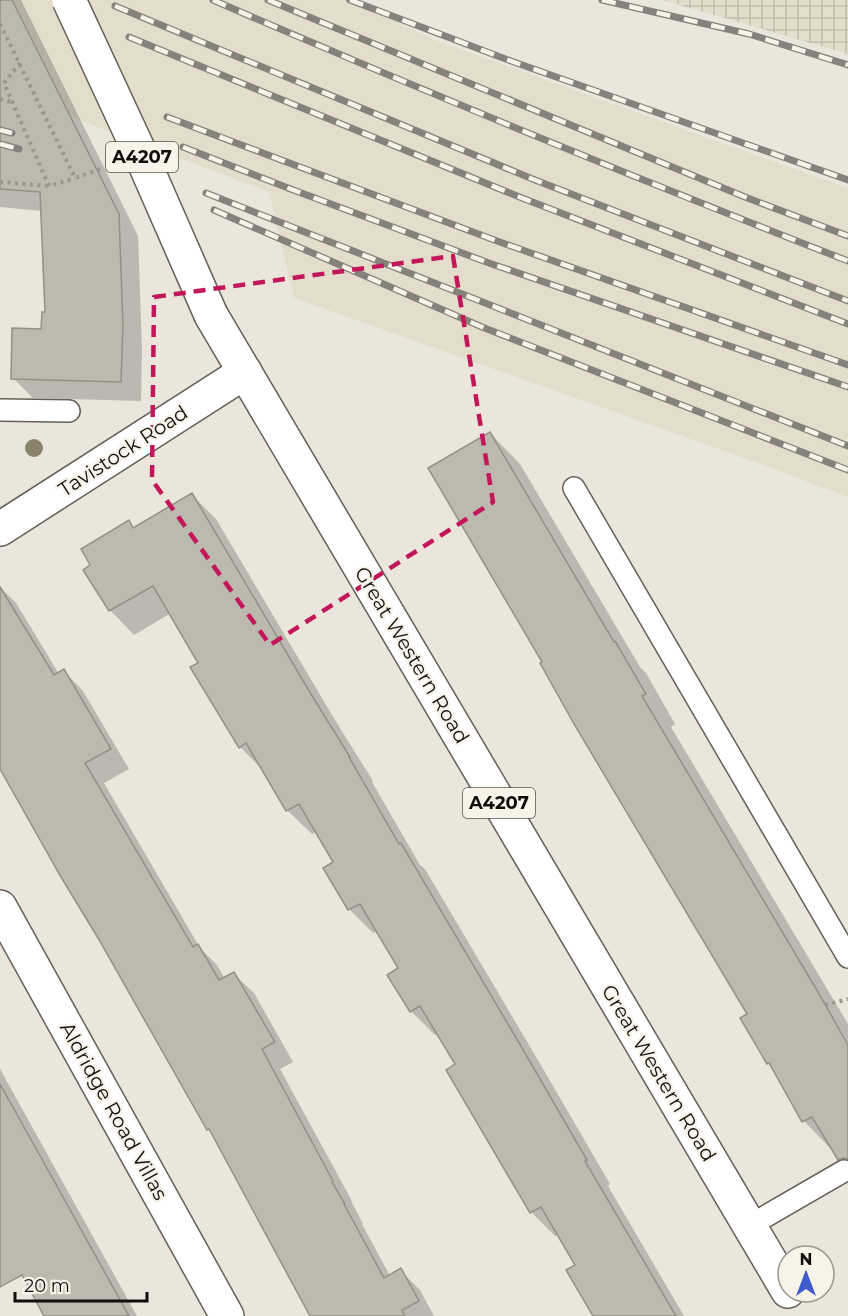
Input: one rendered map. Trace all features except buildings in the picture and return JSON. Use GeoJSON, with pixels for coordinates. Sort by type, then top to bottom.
{"type":"FeatureCollection","features":[{"type":"Feature","properties":{"kind":"main road","name":"Great Western Road"},"geometry":{"type":"LineString","coordinates":[[69,0],[140,153],[211,315],[776,1272]]}},
{"type":"Feature","properties":{"kind":"main road","name":"Tavistock Road"},"geometry":{"type":"LineString","coordinates":[[0,530],[245,372]]}},
{"type":"Feature","properties":{"kind":"main road","name":"Aldridge Road Villas"},"geometry":{"type":"LineString","coordinates":[[0,907],[227,1316]]}},
{"type":"Feature","properties":{"kind":"lane"},"geometry":{"type":"LineString","coordinates":[[0,410],[69,411]]}},
{"type":"Feature","properties":{"kind":"lane"},"geometry":{"type":"LineString","coordinates":[[574,488],[848,957]]}},
{"type":"Feature","properties":{"kind":"lane"},"geometry":{"type":"LineString","coordinates":[[749,1226],[844,1171]]}},
{"type":"Feature","properties":{"kind":"path"},"geometry":{"type":"LineString","coordinates":[[0,24],[75,177]]}},
{"type":"Feature","properties":{"kind":"path"},"geometry":{"type":"LineString","coordinates":[[20,63],[4,83],[50,186]]}},
{"type":"Feature","properties":{"kind":"path"},"geometry":{"type":"LineString","coordinates":[[0,99],[12,102]]}},
{"type":"Feature","properties":{"kind":"path"},"geometry":{"type":"LineString","coordinates":[[0,182],[50,186],[140,153]]}},
{"type":"Feature","properties":{"kind":"path"},"geometry":{"type":"LineString","coordinates":[[825,1005],[848,999]]}},
{"type":"Feature","properties":{"kind":"highlighted area"},"geometry":{"type":"Polygon","coordinates":[[[453,256],[493,502],[270,645],[152,480],[154,297],[453,256]]]}},
{"type":"Feature","properties":{"kind":"shaded area"},"geometry":{"type":"Polygon","coordinates":[[[0,0],[349,0],[435,40],[848,188],[848,497],[294,298],[269,192],[0,90],[0,0]]]}},
{"type":"Feature","properties":{"kind":"shaded area"},"geometry":{"type":"Polygon","coordinates":[[[662,0],[848,0],[848,54],[662,0]]]}},
{"type":"Feature","properties":{"kind":"railway"},"geometry":{"type":"LineString","coordinates":[[213,0],[529,134],[848,261]]}},
{"type":"Feature","properties":{"kind":"railway"},"geometry":{"type":"LineString","coordinates":[[268,0],[745,197],[848,236]]}},
{"type":"Feature","properties":{"kind":"railway"},"geometry":{"type":"LineString","coordinates":[[350,0],[511,61],[848,180]]}},
{"type":"Feature","properties":{"kind":"railway"},"geometry":{"type":"LineString","coordinates":[[602,0],[749,34],[848,65]]}},
{"type":"Feature","properties":{"kind":"railway"},"geometry":{"type":"LineString","coordinates":[[115,6],[535,180],[848,301]]}},
{"type":"Feature","properties":{"kind":"railway"},"geometry":{"type":"LineString","coordinates":[[129,37],[517,196],[848,324]]}},
{"type":"Feature","properties":{"kind":"railway"},"geometry":{"type":"LineString","coordinates":[[167,117],[497,241],[848,365]]}},
{"type":"Feature","properties":{"kind":"railway"},"geometry":{"type":"LineString","coordinates":[[0,130],[12,133]]}},
{"type":"Feature","properties":{"kind":"railway"},"geometry":{"type":"LineString","coordinates":[[0,144],[19,149]]}},
{"type":"Feature","properties":{"kind":"railway"},"geometry":{"type":"LineString","coordinates":[[183,147],[489,263],[848,387]]}},
{"type":"Feature","properties":{"kind":"railway"},"geometry":{"type":"LineString","coordinates":[[206,193],[848,446]]}},
{"type":"Feature","properties":{"kind":"railway"},"geometry":{"type":"LineString","coordinates":[[214,210],[482,327],[848,470]]}}]}
